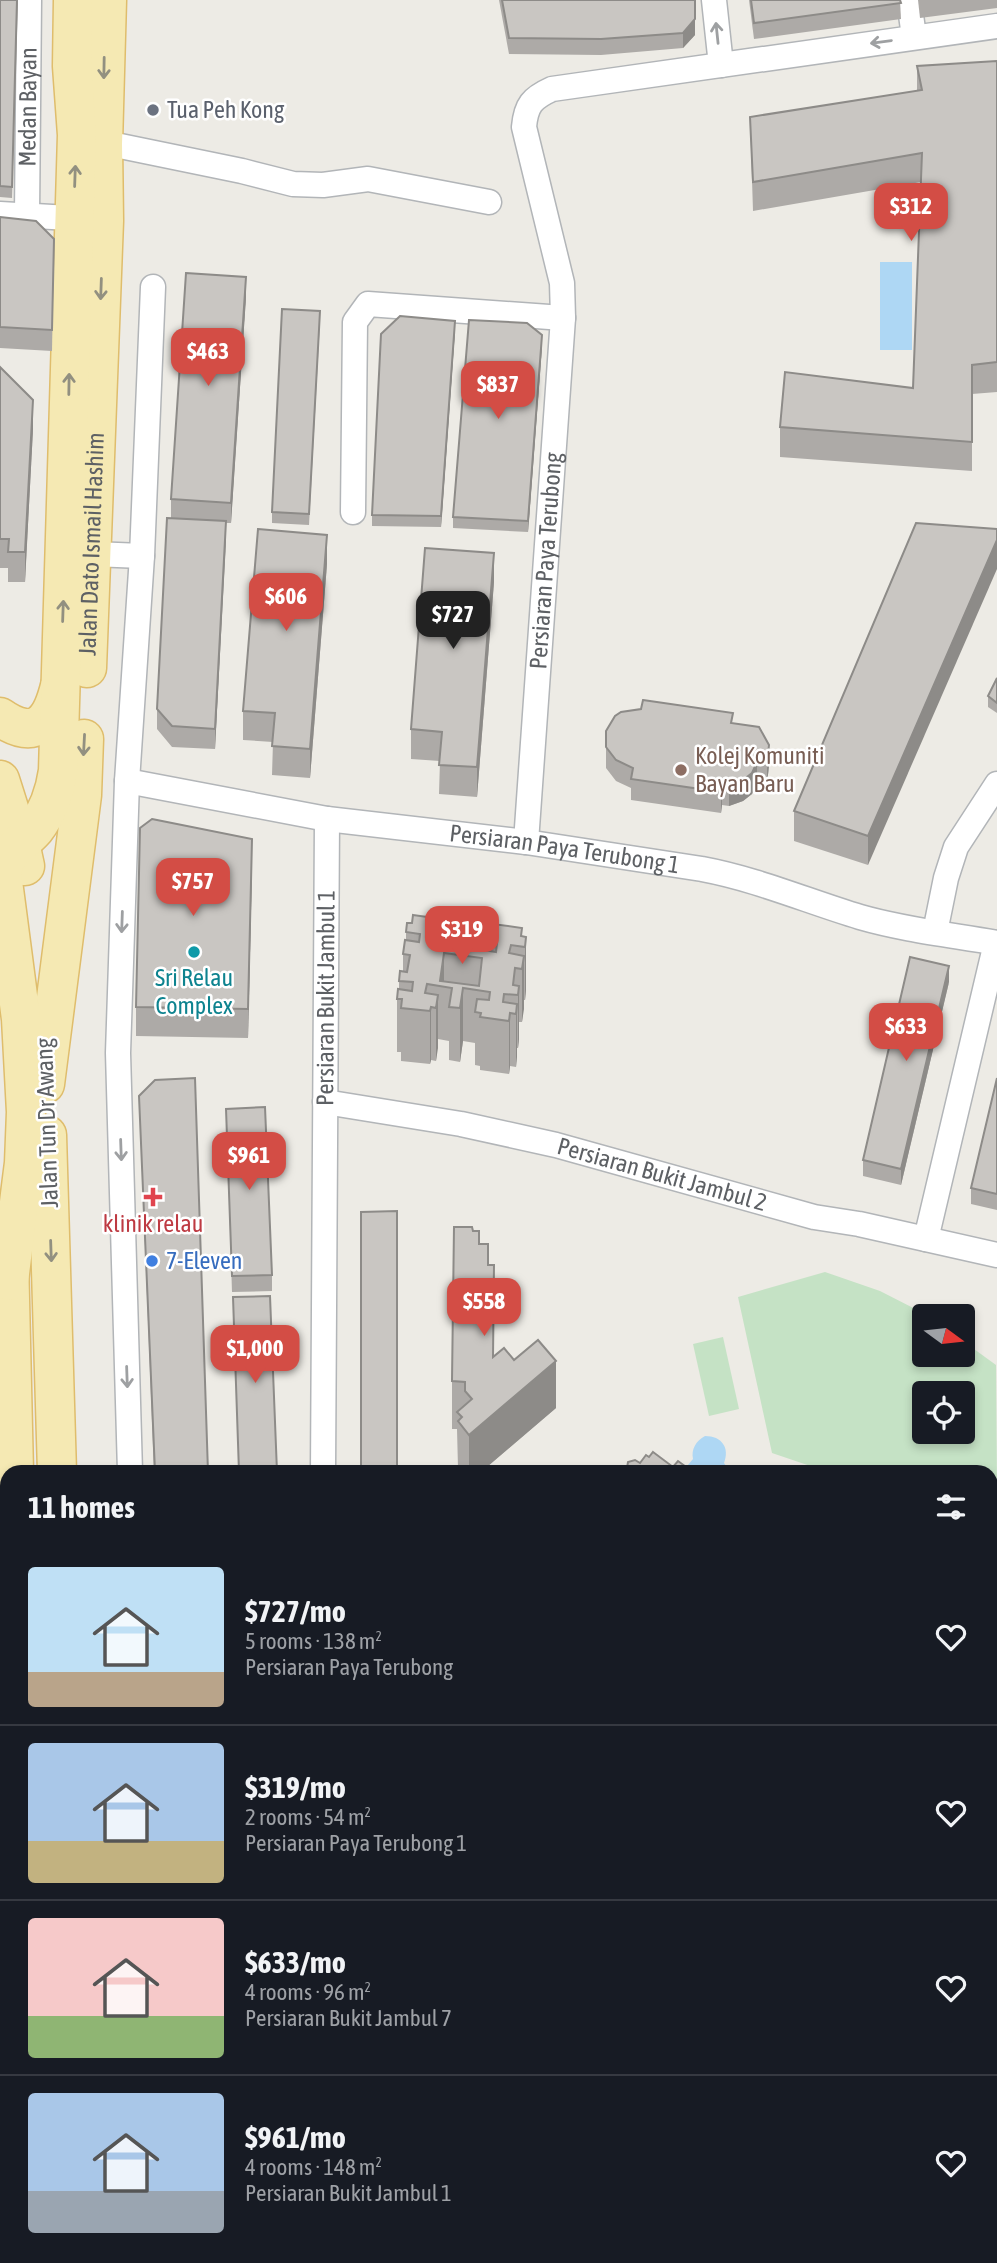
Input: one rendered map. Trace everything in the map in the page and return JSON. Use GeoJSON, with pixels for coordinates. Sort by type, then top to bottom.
{"type":"FeatureCollection","features":[{"type":"Feature","properties":{"kind":"main road","name":"Jalan Dato Ismail Hashim"},"geometry":{"type":"LineString","coordinates":[[45,1084],[82,795],[93,554],[90,140],[99,4]]}},
{"type":"Feature","properties":{"kind":"main road","name":"Jalan Dato Ismail Hashim"},"geometry":{"type":"LineString","coordinates":[[9,1281],[26,1149],[26,1101],[21,1011],[2,879],[6,858],[41,821],[56,782],[89,219]]}},
{"type":"Feature","properties":{"kind":"main road"},"geometry":{"type":"LineString","coordinates":[[0,717],[20,728],[37,727],[51,712],[61,680]]}},
{"type":"Feature","properties":{"kind":"main road","name":"Jalan Tun Dr Awang"},"geometry":{"type":"LineString","coordinates":[[0,780],[20,843],[39,955],[44,1011],[57,1465]]}},
{"type":"Feature","properties":{"kind":"main road","name":"Jalan Tun Dr Awang"},"geometry":{"type":"LineString","coordinates":[[0,1020],[6,1102],[9,1281],[6,1410],[13,1465]]}},
{"type":"Feature","properties":{"kind":"street","name":"Medan Bayan"},"geometry":{"type":"LineString","coordinates":[[27,215],[29,0]]}},
{"type":"Feature","properties":{"kind":"street"},"geometry":{"type":"LineString","coordinates":[[714,0],[720,65],[997,26]]}},
{"type":"Feature","properties":{"kind":"street"},"geometry":{"type":"LineString","coordinates":[[909,0],[914,37]]}},
{"type":"Feature","properties":{"kind":"street","name":"Persiaran Paya Terubong"},"geometry":{"type":"LineString","coordinates":[[526,842],[563,318],[562,284],[524,127],[526,110],[539,95],[552,89],[720,65]]}},
{"type":"Feature","properties":{"kind":"street"},"geometry":{"type":"LineString","coordinates":[[90,140],[293,184],[323,185],[368,178],[489,202]]}},
{"type":"Feature","properties":{"kind":"street"},"geometry":{"type":"LineString","coordinates":[[0,214],[89,219]]}},
{"type":"Feature","properties":{"kind":"street"},"geometry":{"type":"LineString","coordinates":[[130,1465],[118,1053],[127,781],[142,556],[153,287]]}},
{"type":"Feature","properties":{"kind":"street"},"geometry":{"type":"LineString","coordinates":[[353,512],[355,322],[368,304],[563,318]]}},
{"type":"Feature","properties":{"kind":"street"},"geometry":{"type":"LineString","coordinates":[[93,554],[142,556]]}},
{"type":"Feature","properties":{"kind":"street","name":"Persiaran Paya Terubong 1"},"geometry":{"type":"LineString","coordinates":[[127,781],[327,819],[526,842],[730,874],[862,917],[997,943]]}},
{"type":"Feature","properties":{"kind":"street"},"geometry":{"type":"LineString","coordinates":[[934,932],[956,847],[997,784]]}},
{"type":"Feature","properties":{"kind":"street","name":"Persiaran Bukit Jambul 1"},"geometry":{"type":"LineString","coordinates":[[323,1465],[327,819]]}},
{"type":"Feature","properties":{"kind":"street"},"geometry":{"type":"LineString","coordinates":[[926,1239],[997,943]]}},
{"type":"Feature","properties":{"kind":"street","name":"Persiaran Bukit Jambul 2"},"geometry":{"type":"LineString","coordinates":[[326,1101],[461,1124],[556,1145],[814,1217],[859,1224],[997,1255]]}},
{"type":"Feature","properties":{"kind":"green space"},"geometry":{"type":"Polygon","coordinates":[[[825,1272],[880,1291],[912,1307],[912,1367],[975,1367],[975,1350],[996,1365],[997,1465],[807,1465],[772,1453],[738,1297],[825,1272]]]}},
{"type":"Feature","properties":{"kind":"green space"},"geometry":{"type":"Polygon","coordinates":[[[723,1337],[739,1409],[709,1416],[693,1344],[723,1337]]]}},
{"type":"Feature","properties":{"kind":"water"},"geometry":{"type":"Polygon","coordinates":[[[880,262],[912,262],[912,350],[880,350],[880,262]]]}},
{"type":"Feature","properties":{"kind":"water"},"geometry":{"type":"Polygon","coordinates":[[[705,1436],[720,1441],[726,1452],[725,1465],[688,1465],[693,1459],[693,1452],[699,1440],[705,1436]]]}},
{"type":"Feature","properties":{"kind":"building"},"geometry":{"type":"Polygon","coordinates":[[[0,0],[17,0],[12,187],[0,186],[0,0]]]}},
{"type":"Feature","properties":{"kind":"building"},"geometry":{"type":"Polygon","coordinates":[[[502,0],[695,0],[695,19],[683,33],[601,39],[509,38],[502,0]]]}},
{"type":"Feature","properties":{"kind":"building"},"geometry":{"type":"Polygon","coordinates":[[[751,0],[900,0],[901,3],[754,23],[751,0]]]}},
{"type":"Feature","properties":{"kind":"building"},"geometry":{"type":"Polygon","coordinates":[[[997,61],[997,362],[972,365],[972,442],[780,427],[785,372],[913,388],[922,153],[753,182],[750,117],[922,90],[917,66],[997,61]]]}},
{"type":"Feature","properties":{"kind":"building"},"geometry":{"type":"Polygon","coordinates":[[[0,217],[36,221],[54,239],[52,330],[0,327],[0,217]]]}},
{"type":"Feature","properties":{"kind":"building"},"geometry":{"type":"Polygon","coordinates":[[[186,273],[246,277],[231,503],[171,499],[186,273]]]}},
{"type":"Feature","properties":{"kind":"building"},"geometry":{"type":"Polygon","coordinates":[[[282,309],[320,311],[309,514],[272,512],[282,309]]]}},
{"type":"Feature","properties":{"kind":"building"},"geometry":{"type":"Polygon","coordinates":[[[400,316],[455,321],[441,516],[372,515],[381,334],[400,316]]]}},
{"type":"Feature","properties":{"kind":"building"},"geometry":{"type":"Polygon","coordinates":[[[469,320],[527,323],[542,335],[528,521],[453,517],[469,320]]]}},
{"type":"Feature","properties":{"kind":"building"},"geometry":{"type":"Polygon","coordinates":[[[0,367],[33,400],[25,552],[8,552],[9,539],[0,539],[0,367]]]}},
{"type":"Feature","properties":{"kind":"building"},"geometry":{"type":"Polygon","coordinates":[[[167,518],[226,521],[215,729],[172,726],[157,709],[167,518]]]}},
{"type":"Feature","properties":{"kind":"building"},"geometry":{"type":"Polygon","coordinates":[[[916,523],[997,529],[997,540],[868,836],[794,811],[916,523]]]}},
{"type":"Feature","properties":{"kind":"building"},"geometry":{"type":"Polygon","coordinates":[[[258,529],[327,535],[310,749],[272,746],[275,713],[243,711],[258,529]]]}},
{"type":"Feature","properties":{"kind":"building"},"geometry":{"type":"Polygon","coordinates":[[[425,548],[494,553],[477,767],[439,765],[442,732],[411,729],[425,548]]]}},
{"type":"Feature","properties":{"kind":"building"},"geometry":{"type":"Polygon","coordinates":[[[997,678],[997,703],[988,696],[997,678]]]}},
{"type":"Feature","properties":{"kind":"building"},"geometry":{"type":"Polygon","coordinates":[[[643,700],[733,713],[731,723],[759,727],[769,745],[767,763],[757,762],[752,773],[743,780],[729,785],[722,784],[721,792],[631,779],[633,768],[616,760],[606,747],[606,731],[615,716],[621,712],[641,709],[643,700]]]}},
{"type":"Feature","properties":{"kind":"building","name":"Sri Relau Complex"},"geometry":{"type":"Polygon","coordinates":[[[152,819],[252,839],[248,1009],[136,1007],[140,828],[152,819]]]}},
{"type":"Feature","properties":{"kind":"building"},"geometry":{"type":"Polygon","coordinates":[[[413,915],[442,919],[441,923],[447,924],[446,933],[453,934],[454,931],[476,934],[475,938],[485,939],[486,928],[492,929],[493,924],[522,928],[521,936],[526,937],[525,947],[511,945],[509,953],[524,956],[522,969],[515,968],[513,985],[519,986],[518,995],[504,994],[503,1002],[517,1004],[516,1014],[510,1013],[509,1021],[480,1017],[481,1013],[475,1012],[477,999],[489,1000],[490,992],[463,988],[460,1008],[449,1007],[452,988],[427,984],[425,993],[438,995],[436,1008],[431,1007],[430,1011],[401,1008],[402,999],[397,999],[398,989],[412,991],[413,982],[399,981],[400,971],[407,972],[410,955],[403,954],[405,940],[419,942],[420,934],[406,932],[407,923],[412,923],[413,915]],[[434,936],[433,944],[444,946],[446,937],[434,936]],[[485,941],[483,950],[496,952],[497,943],[485,941]],[[444,953],[440,981],[479,986],[482,958],[444,953]]]}},
{"type":"Feature","properties":{"kind":"building"},"geometry":{"type":"Polygon","coordinates":[[[910,957],[949,966],[901,1169],[863,1160],[910,957]]]}},
{"type":"Feature","properties":{"kind":"building"},"geometry":{"type":"Polygon","coordinates":[[[195,1078],[208,1465],[155,1465],[139,1096],[155,1080],[195,1078]]]}},
{"type":"Feature","properties":{"kind":"building"},"geometry":{"type":"Polygon","coordinates":[[[997,1078],[997,1194],[971,1188],[997,1078]]]}},
{"type":"Feature","properties":{"kind":"building"},"geometry":{"type":"Polygon","coordinates":[[[265,1107],[272,1275],[232,1276],[226,1109],[265,1107]]]}},
{"type":"Feature","properties":{"kind":"building"},"geometry":{"type":"Polygon","coordinates":[[[397,1211],[397,1465],[361,1465],[361,1212],[397,1211]]]}},
{"type":"Feature","properties":{"kind":"building"},"geometry":{"type":"Polygon","coordinates":[[[454,1227],[472,1227],[473,1231],[479,1231],[479,1244],[488,1244],[488,1265],[494,1265],[493,1357],[504,1348],[514,1360],[538,1340],[556,1361],[469,1435],[458,1421],[462,1417],[457,1412],[472,1399],[465,1391],[465,1382],[452,1381],[454,1227]]]}},
{"type":"Feature","properties":{"kind":"building"},"geometry":{"type":"Polygon","coordinates":[[[270,1296],[277,1465],[239,1465],[233,1297],[270,1296]]]}},
{"type":"Feature","properties":{"kind":"building"},"geometry":{"type":"Polygon","coordinates":[[[653,1452],[670,1465],[628,1465],[628,1462],[635,1460],[640,1463],[646,1455],[649,1457],[653,1452]]]}},
{"type":"Feature","properties":{"kind":"place","name":"Tua Peh Kong"},"geometry":{"type":"Point","coordinates":[153,110]}},
{"type":"Feature","properties":{"kind":"place","name":"Kolej Komuniti Bayan Baru"},"geometry":{"type":"Point","coordinates":[681,770]}},
{"type":"Feature","properties":{"kind":"place","name":"Sri Relau Complex"},"geometry":{"type":"Point","coordinates":[194,952]}},
{"type":"Feature","properties":{"kind":"place","name":"klinik relau"},"geometry":{"type":"Point","coordinates":[153,1197]}},
{"type":"Feature","properties":{"kind":"place","name":"7-Eleven"},"geometry":{"type":"Point","coordinates":[152,1261]}}]}
